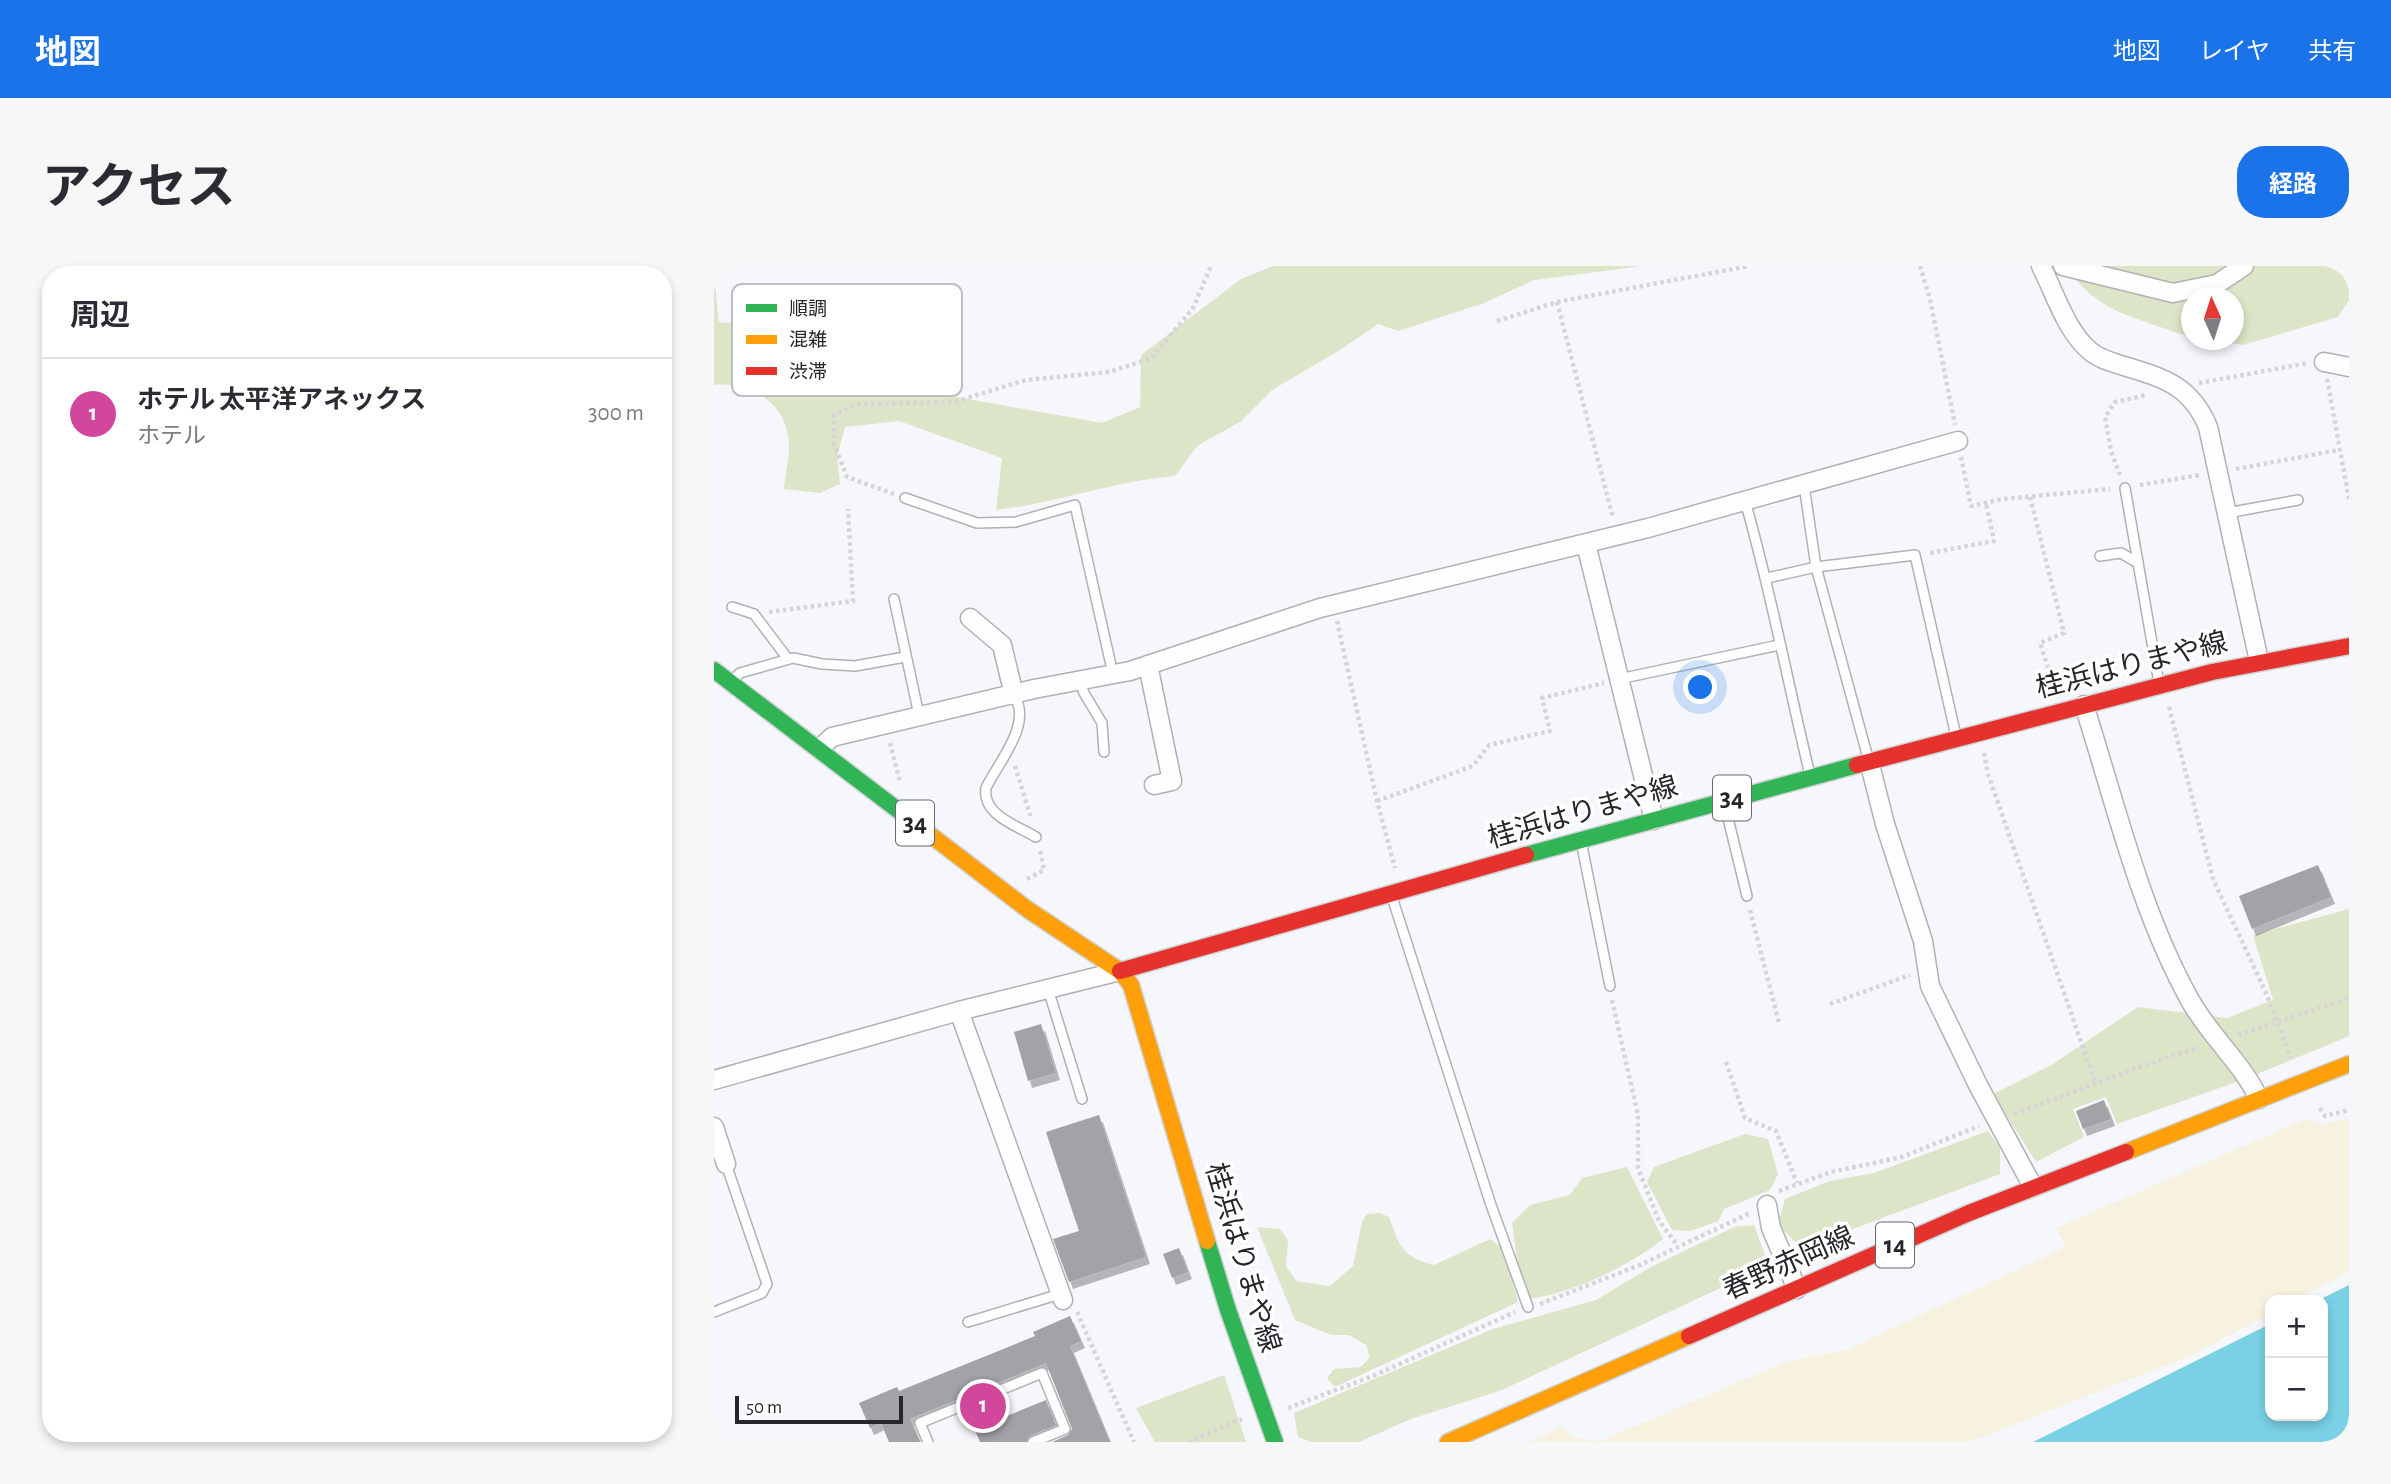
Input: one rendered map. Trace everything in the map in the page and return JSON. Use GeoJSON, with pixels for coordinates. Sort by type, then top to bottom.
{"type":"FeatureCollection","features":[{"type":"Feature","properties":{"kind":"main road","name":"桂浜はりまや線"},"geometry":{"type":"LineString","coordinates":[[1120,971],[1397,894],[1581,839],[1869,761],[2259,661],[2349,646]]}},
{"type":"Feature","properties":{"kind":"main road","name":"桂浜はりまや線"},"geometry":{"type":"LineString","coordinates":[[715,672],[1027,909],[1120,971],[1131,985],[1140,1006],[1228,1310],[1275,1442]]}},
{"type":"Feature","properties":{"kind":"main road","name":"春野赤岡線"},"geometry":{"type":"LineString","coordinates":[[1448,1442],[2034,1187],[2349,1064]]}},
{"type":"Feature","properties":{"kind":"street"},"geometry":{"type":"LineString","coordinates":[[2041,266],[2077,336],[2090,352],[2104,360],[2160,377],[2179,387],[2199,406],[2208,427],[2259,661]]}},
{"type":"Feature","properties":{"kind":"street"},"geometry":{"type":"LineString","coordinates":[[2063,266],[2173,293],[2217,284],[2244,266]]}},
{"type":"Feature","properties":{"kind":"street"},"geometry":{"type":"LineString","coordinates":[[2324,362],[2349,367]]}},
{"type":"Feature","properties":{"kind":"street"},"geometry":{"type":"LineString","coordinates":[[819,749],[832,737],[919,715],[1114,674],[1334,605],[1617,536],[1958,441]]}},
{"type":"Feature","properties":{"kind":"street"},"geometry":{"type":"LineString","coordinates":[[1586,544],[1654,820]]}},
{"type":"Feature","properties":{"kind":"street"},"geometry":{"type":"LineString","coordinates":[[970,618],[1002,645],[1014,695]]}},
{"type":"Feature","properties":{"kind":"street"},"geometry":{"type":"LineString","coordinates":[[1148,665],[1172,781],[1154,785]]}},
{"type":"Feature","properties":{"kind":"street"},"geometry":{"type":"LineString","coordinates":[[2084,705],[2149,912],[2191,1002],[2216,1041],[2249,1077],[2259,1099]]}},
{"type":"Feature","properties":{"kind":"street"},"geometry":{"type":"LineString","coordinates":[[1869,761],[1885,824],[1923,941],[1930,986],[2034,1187]]}},
{"type":"Feature","properties":{"kind":"street"},"geometry":{"type":"LineString","coordinates":[[714,1080],[1047,987],[1120,971]]}},
{"type":"Feature","properties":{"kind":"street"},"geometry":{"type":"LineString","coordinates":[[959,1011],[1061,1297]]}},
{"type":"Feature","properties":{"kind":"street"},"geometry":{"type":"LineString","coordinates":[[714,1127],[726,1164]]}},
{"type":"Feature","properties":{"kind":"street"},"geometry":{"type":"LineString","coordinates":[[1767,1205],[1771,1228],[1797,1289]]}},
{"type":"Feature","properties":{"kind":"lane"},"geometry":{"type":"LineString","coordinates":[[1804,485],[1816,566],[1869,761]]}},
{"type":"Feature","properties":{"kind":"lane"},"geometry":{"type":"LineString","coordinates":[[2125,488],[2159,685]]}},
{"type":"Feature","properties":{"kind":"lane"},"geometry":{"type":"LineString","coordinates":[[905,498],[977,523],[1016,522],[1075,505],[1114,674]]}},
{"type":"Feature","properties":{"kind":"lane"},"geometry":{"type":"LineString","coordinates":[[2227,513],[2298,500]]}},
{"type":"Feature","properties":{"kind":"lane"},"geometry":{"type":"LineString","coordinates":[[1745,501],[1767,578],[1779,645],[1811,777]]}},
{"type":"Feature","properties":{"kind":"lane"},"geometry":{"type":"LineString","coordinates":[[2099,556],[2121,553],[2138,563]]}},
{"type":"Feature","properties":{"kind":"lane"},"geometry":{"type":"LineString","coordinates":[[1767,578],[1816,566],[1915,555],[1956,738]]}},
{"type":"Feature","properties":{"kind":"lane"},"geometry":{"type":"LineString","coordinates":[[894,599],[919,715]]}},
{"type":"Feature","properties":{"kind":"lane"},"geometry":{"type":"LineString","coordinates":[[732,607],[754,614],[788,659]]}},
{"type":"Feature","properties":{"kind":"lane"},"geometry":{"type":"LineString","coordinates":[[1619,679],[1779,645]]}},
{"type":"Feature","properties":{"kind":"lane"},"geometry":{"type":"LineString","coordinates":[[731,683],[740,673],[788,659],[855,666],[905,657]]}},
{"type":"Feature","properties":{"kind":"lane"},"geometry":{"type":"LineString","coordinates":[[1080,680],[1084,693],[1102,723],[1104,752]]}},
{"type":"Feature","properties":{"kind":"lane"},"geometry":{"type":"LineString","coordinates":[[1014,695],[1021,714],[1019,726],[986,788],[984,798],[990,810],[1036,837]]}},
{"type":"Feature","properties":{"kind":"lane"},"geometry":{"type":"LineString","coordinates":[[1724,801],[1747,896]]}},
{"type":"Feature","properties":{"kind":"lane"},"geometry":{"type":"LineString","coordinates":[[1581,839],[1610,986]]}},
{"type":"Feature","properties":{"kind":"lane"},"geometry":{"type":"LineString","coordinates":[[1397,894],[1482,1179],[1528,1307]]}},
{"type":"Feature","properties":{"kind":"lane"},"geometry":{"type":"LineString","coordinates":[[1047,987],[1082,1099]]}},
{"type":"Feature","properties":{"kind":"lane"},"geometry":{"type":"LineString","coordinates":[[714,1312],[762,1293],[768,1284],[726,1164]]}},
{"type":"Feature","properties":{"kind":"lane"},"geometry":{"type":"LineString","coordinates":[[968,1322],[1061,1297]]}},
{"type":"Feature","properties":{"kind":"lane"},"geometry":{"type":"LineString","coordinates":[[928,1442],[920,1423],[1042,1373],[1065,1429],[1033,1442]]}},
{"type":"Feature","properties":{"kind":"path"},"geometry":{"type":"LineString","coordinates":[[905,498],[848,477],[835,444],[834,415],[859,404],[954,402],[1026,380],[1109,372],[1152,358],[1193,308],[1211,266]]}},
{"type":"Feature","properties":{"kind":"path"},"geometry":{"type":"LineString","coordinates":[[1497,321],[1557,302],[1749,266]]}},
{"type":"Feature","properties":{"kind":"path"},"geometry":{"type":"LineString","coordinates":[[1920,266],[1930,299],[1971,506],[2125,488],[2339,450]]}},
{"type":"Feature","properties":{"kind":"path"},"geometry":{"type":"LineString","coordinates":[[1557,302],[1617,536]]}},
{"type":"Feature","properties":{"kind":"path"},"geometry":{"type":"LineString","coordinates":[[2324,362],[2349,499]]}},
{"type":"Feature","properties":{"kind":"path"},"geometry":{"type":"LineString","coordinates":[[2030,497],[2064,633],[2040,643],[2062,711]]}},
{"type":"Feature","properties":{"kind":"path"},"geometry":{"type":"LineString","coordinates":[[1915,555],[1994,541],[1986,503]]}},
{"type":"Feature","properties":{"kind":"path"},"geometry":{"type":"LineString","coordinates":[[754,614],[853,601],[848,509]]}},
{"type":"Feature","properties":{"kind":"path"},"geometry":{"type":"LineString","coordinates":[[1334,605],[1397,894]]}},
{"type":"Feature","properties":{"kind":"path"},"geometry":{"type":"LineString","coordinates":[[1377,801],[1473,766],[1489,745],[1550,731],[1542,698],[1619,679]]}},
{"type":"Feature","properties":{"kind":"path"},"geometry":{"type":"LineString","coordinates":[[2159,685],[2171,713],[2213,879],[2266,993],[2291,1058]]}},
{"type":"Feature","properties":{"kind":"path"},"geometry":{"type":"LineString","coordinates":[[885,723],[905,801],[902,813]]}},
{"type":"Feature","properties":{"kind":"path"},"geometry":{"type":"LineString","coordinates":[[1980,732],[1988,775],[2059,986],[2096,1085]]}},
{"type":"Feature","properties":{"kind":"path"},"geometry":{"type":"LineString","coordinates":[[1747,896],[1779,1023]]}},
{"type":"Feature","properties":{"kind":"path"},"geometry":{"type":"LineString","coordinates":[[1830,1004],[1928,969]]}},
{"type":"Feature","properties":{"kind":"path"},"geometry":{"type":"LineString","coordinates":[[1610,986],[1621,1049],[1638,1115],[1638,1168],[1659,1221],[1678,1246]]}},
{"type":"Feature","properties":{"kind":"path"},"geometry":{"type":"LineString","coordinates":[[1188,1442],[1241,1420],[1306,1404],[1480,1325],[1589,1286],[1767,1205],[1784,1188],[1797,1183],[1831,1172],[1902,1157],[2096,1085],[2113,1074],[2216,1041],[2277,1025],[2349,998]]}},
{"type":"Feature","properties":{"kind":"path"},"geometry":{"type":"LineString","coordinates":[[1726,1062],[1745,1118],[1776,1131],[1797,1183]]}},
{"type":"Feature","properties":{"kind":"path"},"geometry":{"type":"LineString","coordinates":[[2320,1108],[2325,1116],[2349,1111]]}},
{"type":"Feature","properties":{"kind":"path"},"geometry":{"type":"LineString","coordinates":[[1061,1297],[1072,1302],[1086,1328],[1134,1442]]}},
{"type":"Feature","properties":{"kind":"green space"},"geometry":{"type":"Polygon","coordinates":[[[1273,266],[1642,266],[1534,280],[1484,303],[1398,331],[1378,324],[1272,390],[1240,422],[1198,445],[1175,476],[1130,482],[996,510],[1002,458],[899,421],[845,427],[837,457],[840,484],[820,493],[784,489],[789,445],[787,430],[775,407],[762,396],[951,396],[1102,423],[1140,407],[1141,355],[1241,279],[1273,266]]]}},
{"type":"Feature","properties":{"kind":"green space"},"geometry":{"type":"Polygon","coordinates":[[[2066,266],[2349,266],[2349,300],[2338,317],[2244,345],[2244,287],[2181,287],[2181,334],[2116,310],[2090,294],[2066,266]]]}},
{"type":"Feature","properties":{"kind":"green space"},"geometry":{"type":"Polygon","coordinates":[[[714,277],[719,322],[732,323],[732,386],[714,385],[714,277]]]}},
{"type":"Feature","properties":{"kind":"green space"},"geometry":{"type":"Polygon","coordinates":[[[2349,909],[2349,1036],[2248,1078],[2117,1124],[2106,1097],[2073,1109],[2084,1137],[2036,1162],[1993,1094],[2053,1064],[2138,1007],[2227,1018],[2273,1000],[2253,935],[2349,909]]]}},
{"type":"Feature","properties":{"kind":"green space"},"geometry":{"type":"Polygon","coordinates":[[[1988,1131],[2000,1148],[2000,1174],[1802,1248],[1778,1225],[1785,1199],[1830,1181],[1874,1173],[1988,1131]]]}},
{"type":"Feature","properties":{"kind":"green space"},"geometry":{"type":"Polygon","coordinates":[[[1745,1134],[1768,1139],[1778,1174],[1770,1190],[1724,1209],[1718,1221],[1691,1231],[1672,1230],[1647,1182],[1654,1167],[1745,1134]]]}},
{"type":"Feature","properties":{"kind":"green space"},"geometry":{"type":"Polygon","coordinates":[[[1627,1167],[1663,1239],[1634,1259],[1600,1277],[1564,1291],[1529,1299],[1517,1260],[1512,1223],[1530,1205],[1570,1195],[1582,1178],[1627,1167]]]}},
{"type":"Feature","properties":{"kind":"green space"},"geometry":{"type":"Polygon","coordinates":[[[1380,1213],[1389,1217],[1396,1236],[1409,1254],[1434,1265],[1490,1239],[1503,1249],[1518,1302],[1335,1387],[1327,1378],[1334,1369],[1361,1367],[1370,1357],[1366,1345],[1349,1335],[1331,1335],[1295,1320],[1257,1227],[1280,1229],[1288,1240],[1286,1266],[1296,1281],[1330,1286],[1353,1266],[1362,1222],[1367,1214],[1380,1213]]]}},
{"type":"Feature","properties":{"kind":"green space"},"geometry":{"type":"Polygon","coordinates":[[[1754,1225],[1765,1255],[1744,1277],[1502,1390],[1411,1419],[1359,1442],[1311,1442],[1298,1437],[1294,1413],[1493,1329],[1596,1300],[1651,1267],[1734,1227],[1754,1225]]]}},
{"type":"Feature","properties":{"kind":"green space"},"geometry":{"type":"Polygon","coordinates":[[[1224,1375],[1246,1442],[1155,1442],[1136,1408],[1224,1375]]]}},
{"type":"Feature","properties":{"kind":"sand"},"geometry":{"type":"Polygon","coordinates":[[[2349,1118],[2349,1272],[2305,1295],[2265,1295],[2265,1317],[2190,1356],[1969,1442],[1529,1442],[1562,1427],[1576,1438],[1600,1441],[1788,1361],[1846,1350],[2066,1247],[2056,1228],[2306,1119],[2322,1125],[2349,1118]]]}},
{"type":"Feature","properties":{"kind":"water"},"geometry":{"type":"Polygon","coordinates":[[[2349,1285],[2349,1442],[2033,1442],[2265,1326],[2265,1421],[2328,1421],[2328,1296],[2349,1285]]]}},
{"type":"Feature","properties":{"kind":"building"},"geometry":{"type":"Polygon","coordinates":[[[2318,865],[2331,897],[2252,929],[2239,896],[2318,865]]]}},
{"type":"Feature","properties":{"kind":"building"},"geometry":{"type":"Polygon","coordinates":[[[1041,1024],[1056,1073],[1028,1081],[1014,1032],[1041,1024]]]}},
{"type":"Feature","properties":{"kind":"building"},"geometry":{"type":"Polygon","coordinates":[[[2104,1100],[2111,1119],[2083,1129],[2076,1111],[2104,1100]]]}},
{"type":"Feature","properties":{"kind":"building"},"geometry":{"type":"Polygon","coordinates":[[[1099,1115],[1146,1257],[1069,1282],[1053,1239],[1079,1231],[1046,1132],[1099,1115]]]}},
{"type":"Feature","properties":{"kind":"building"},"geometry":{"type":"Polygon","coordinates":[[[1179,1248],[1188,1272],[1172,1278],[1163,1254],[1179,1248]]]}},
{"type":"Feature","properties":{"kind":"building"},"geometry":{"type":"Polygon","coordinates":[[[1070,1316],[1081,1341],[1070,1346],[1110,1442],[1052,1442],[1068,1435],[1072,1429],[1046,1363],[910,1419],[920,1442],[889,1442],[881,1423],[870,1428],[859,1403],[897,1387],[899,1391],[1035,1336],[1033,1332],[1070,1316]]]}},
{"type":"Feature","properties":{"kind":"building"},"geometry":{"type":"Polygon","coordinates":[[[999,1398],[1007,1416],[1046,1400],[1056,1425],[1030,1436],[1026,1442],[980,1442],[967,1411],[999,1398]]]}},
{"type":"Feature","properties":{"kind":"traffic: fast"},"geometry":{"type":"LineString","coordinates":[[714,670],[928,833]]}},
{"type":"Feature","properties":{"kind":"traffic: fast"},"geometry":{"type":"LineString","coordinates":[[1526,855],[1857,765]]}},
{"type":"Feature","properties":{"kind":"traffic: fast"},"geometry":{"type":"LineString","coordinates":[[1207,1241],[1228,1310],[1275,1442]]}},
{"type":"Feature","properties":{"kind":"traffic: slow"},"geometry":{"type":"LineString","coordinates":[[928,833],[1027,909],[1120,971],[1131,985],[1207,1241]]}},
{"type":"Feature","properties":{"kind":"traffic: slow"},"geometry":{"type":"LineString","coordinates":[[2126,1152],[2349,1064]]}},
{"type":"Feature","properties":{"kind":"traffic: slow"},"geometry":{"type":"LineString","coordinates":[[1448,1442],[1689,1336]]}},
{"type":"Feature","properties":{"kind":"traffic: jam"},"geometry":{"type":"LineString","coordinates":[[1857,765],[2212,672],[2349,646]]}},
{"type":"Feature","properties":{"kind":"traffic: jam"},"geometry":{"type":"LineString","coordinates":[[1120,971],[1526,855]]}},
{"type":"Feature","properties":{"kind":"traffic: jam"},"geometry":{"type":"LineString","coordinates":[[1689,1336],[1969,1213],[2126,1152]]}},
{"type":"Feature","properties":{"kind":"place","name":"ホテル 太平洋アネックス"},"geometry":{"type":"Point","coordinates":[983,1406]}}]}
